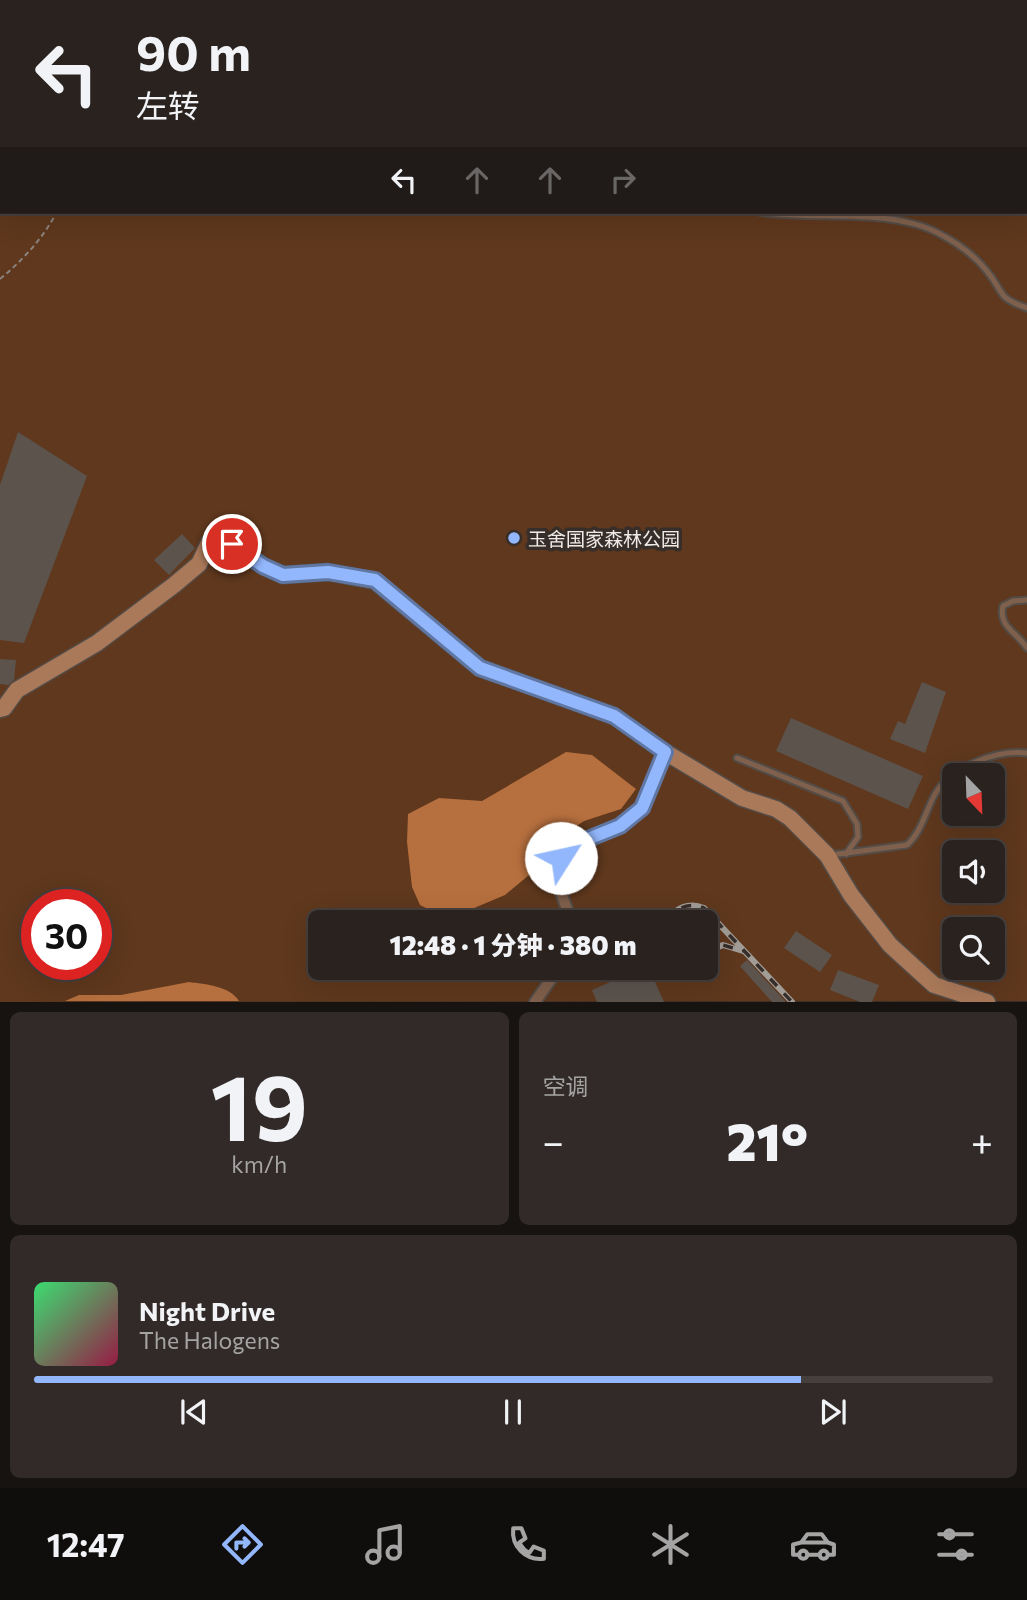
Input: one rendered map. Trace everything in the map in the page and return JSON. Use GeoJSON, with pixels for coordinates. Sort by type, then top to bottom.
{"type":"FeatureCollection","features":[{"type":"Feature","properties":{"kind":"street"},"geometry":{"type":"LineString","coordinates":[[0,709],[4,708],[17,690],[97,643],[174,585],[199,564],[209,543],[232,544],[263,566],[283,575],[328,572],[375,580],[480,668],[614,716],[665,752],[742,798],[776,809],[790,818],[827,855],[851,895],[890,945],[934,985],[987,1002]]}},
{"type":"Feature","properties":{"kind":"street"},"geometry":{"type":"LineString","coordinates":[[567,910],[553,872],[561,858],[583,841],[620,826],[642,808],[665,752]]}},
{"type":"Feature","properties":{"kind":"street"},"geometry":{"type":"LineString","coordinates":[[536,1002],[551,980]]}},
{"type":"Feature","properties":{"kind":"lane"},"geometry":{"type":"LineString","coordinates":[[792,214],[891,220],[931,229],[958,245],[984,267],[1007,301],[1027,309]]}},
{"type":"Feature","properties":{"kind":"lane"},"geometry":{"type":"LineString","coordinates":[[1027,600],[1013,601],[1003,606],[1001,617],[1005,626],[1021,638],[1027,648]]}},
{"type":"Feature","properties":{"kind":"lane"},"geometry":{"type":"LineString","coordinates":[[827,855],[907,845],[916,837],[932,798],[944,780],[962,768],[994,757],[1016,751],[1027,753]]}},
{"type":"Feature","properties":{"kind":"lane"},"geometry":{"type":"LineString","coordinates":[[737,758],[843,801],[857,824],[858,837],[846,854]]}},
{"type":"Feature","properties":{"kind":"path"},"geometry":{"type":"LineString","coordinates":[[0,279],[31,251],[56,214]]}},
{"type":"Feature","properties":{"kind":"shaded area","name":"玉舍国家森林公园"},"geometry":{"type":"Polygon","coordinates":[[[0,214],[1027,214],[1027,1001],[0,1002],[0,214]]]}},
{"type":"Feature","properties":{"kind":"shaded area"},"geometry":{"type":"Polygon","coordinates":[[[566,752],[592,755],[636,789],[621,809],[584,821],[559,838],[535,870],[505,895],[469,910],[434,910],[420,905],[412,887],[407,842],[408,814],[439,798],[482,801],[566,752]]]}},
{"type":"Feature","properties":{"kind":"shaded area"},"geometry":{"type":"Polygon","coordinates":[[[189,982],[223,989],[239,1001],[65,1001],[79,995],[121,995],[189,982]]]}},
{"type":"Feature","properties":{"kind":"building"},"geometry":{"type":"Polygon","coordinates":[[[18,432],[87,476],[24,643],[0,640],[0,485],[18,432]]]}},
{"type":"Feature","properties":{"kind":"building"},"geometry":{"type":"Polygon","coordinates":[[[182,534],[195,548],[169,575],[154,560],[182,534]]]}},
{"type":"Feature","properties":{"kind":"building"},"geometry":{"type":"Polygon","coordinates":[[[0,659],[16,660],[14,680],[8,685],[0,684],[0,659]]]}},
{"type":"Feature","properties":{"kind":"building"},"geometry":{"type":"Polygon","coordinates":[[[922,682],[946,692],[925,753],[890,739],[898,721],[905,724],[922,682]]]}},
{"type":"Feature","properties":{"kind":"building"},"geometry":{"type":"Polygon","coordinates":[[[791,718],[923,776],[908,809],[776,751],[791,718]]]}},
{"type":"Feature","properties":{"kind":"building"},"geometry":{"type":"Polygon","coordinates":[[[796,931],[832,955],[820,972],[784,948],[796,931]]]}},
{"type":"Feature","properties":{"kind":"building"},"geometry":{"type":"Polygon","coordinates":[[[747,960],[786,1002],[772,1002],[740,966],[747,960]]]}},
{"type":"Feature","properties":{"kind":"building"},"geometry":{"type":"Polygon","coordinates":[[[838,970],[879,985],[872,1002],[860,1002],[830,990],[838,970]]]}},
{"type":"Feature","properties":{"kind":"building"},"geometry":{"type":"Polygon","coordinates":[[[615,980],[654,980],[664,1002],[597,1002],[592,990],[615,980]]]}},
{"type":"Feature","properties":{"kind":"railway"},"geometry":{"type":"LineString","coordinates":[[678,910],[693,906],[706,910]]}},
{"type":"Feature","properties":{"kind":"railway"},"geometry":{"type":"LineString","coordinates":[[718,923],[792,1002]]}},
{"type":"Feature","properties":{"kind":"railway"},"geometry":{"type":"LineString","coordinates":[[718,947],[723,945],[743,951]]}},
{"type":"Feature","properties":{"kind":"place","name":"玉舍国家森林公园"},"geometry":{"type":"Point","coordinates":[514,538]}},
{"type":"Feature","properties":{"kind":"route"},"geometry":{"type":"LineString","coordinates":[[232,544],[263,566],[283,575],[328,572],[375,580],[480,668],[565,696],[614,716],[665,752],[642,808],[620,826],[583,841],[561,858]]}}]}
